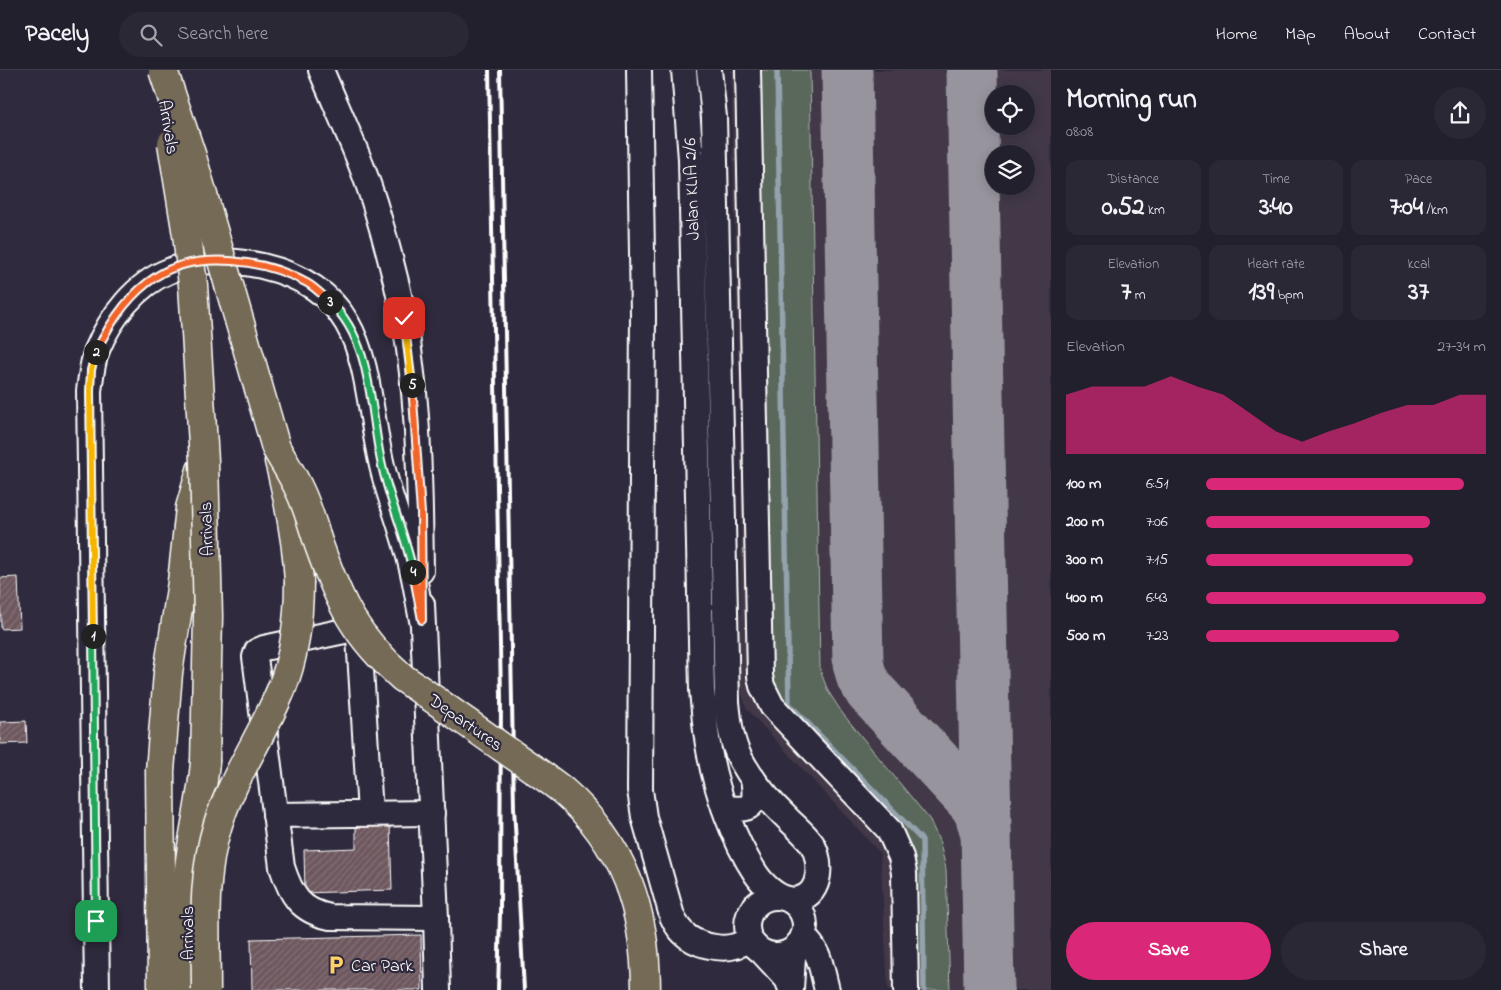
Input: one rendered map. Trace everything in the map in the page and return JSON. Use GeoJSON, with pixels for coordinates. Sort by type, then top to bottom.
{"type":"FeatureCollection","features":[{"type":"Feature","properties":{"kind":"main road"},"geometry":{"type":"LineString","coordinates":[[161,70],[192,157],[276,448],[287,493],[298,556],[298,618],[282,688],[225,804],[211,851],[207,878],[205,919],[206,990]]}},
{"type":"Feature","properties":{"kind":"main road","name":"Arrivals"},"geometry":{"type":"LineString","coordinates":[[161,70],[193,285],[204,461],[208,616],[205,762],[203,787],[187,880],[187,990]]}},
{"type":"Feature","properties":{"kind":"main road","name":"Departures"},"geometry":{"type":"LineString","coordinates":[[276,448],[300,492],[344,608],[369,646],[403,678],[563,791],[599,829],[612,848],[625,872],[639,917],[645,956],[646,990]]}},
{"type":"Feature","properties":{"kind":"main road"},"geometry":{"type":"LineString","coordinates":[[162,990],[160,771],[168,673],[184,566],[190,508],[204,461]]}},
{"type":"Feature","properties":{"kind":"lane"},"geometry":{"type":"LineString","coordinates":[[321,70],[362,166],[378,213],[404,318],[417,440],[421,513],[422,620],[432,813],[438,990]]}},
{"type":"Feature","properties":{"kind":"lane"},"geometry":{"type":"LineString","coordinates":[[639,70],[644,314],[640,803],[672,916],[680,932],[700,944],[723,948],[757,946],[772,955],[782,954],[791,950],[800,940]]}},
{"type":"Feature","properties":{"kind":"lane","name":"Jalan KLIA 2/6"},"geometry":{"type":"LineString","coordinates":[[684,70],[691,159],[702,690],[709,750],[715,779],[724,807],[754,871],[773,893],[783,898]]}},
{"type":"Feature","properties":{"kind":"lane"},"geometry":{"type":"LineString","coordinates":[[709,70],[714,117],[727,702],[733,744],[741,760],[767,797],[812,844],[818,857],[817,880],[810,893],[799,899],[774,897],[764,899],[756,904],[750,912],[747,921],[747,930],[757,946],[787,979],[791,990]]}},
{"type":"Feature","properties":{"kind":"lane"},"geometry":{"type":"LineString","coordinates":[[748,70],[760,676],[762,686],[772,706],[889,830],[896,844],[904,872],[906,990]]}},
{"type":"Feature","properties":{"kind":"lane"},"geometry":{"type":"LineString","coordinates":[[98,990],[91,370],[96,351],[114,319],[142,288],[159,275],[194,262],[235,261],[272,268],[308,283],[336,308],[347,323],[356,341],[363,362],[382,468],[411,564],[422,620]]}},
{"type":"Feature","properties":{"kind":"lane"},"geometry":{"type":"LineString","coordinates":[[370,813],[359,637],[355,631],[350,630],[257,651],[255,657],[282,866],[288,886],[296,898],[306,908],[318,915],[330,917],[436,918]]}},
{"type":"Feature","properties":{"kind":"lane"},"geometry":{"type":"LineString","coordinates":[[724,807],[740,810],[752,804],[755,794],[753,779]]}},
{"type":"Feature","properties":{"kind":"lane"},"geometry":{"type":"LineString","coordinates":[[276,815],[432,813]]}},
{"type":"Feature","properties":{"kind":"lane"},"geometry":{"type":"LineString","coordinates":[[783,898],[799,908],[805,926],[793,957],[791,990]]}},
{"type":"Feature","properties":{"kind":"lane"},"geometry":{"type":"LineString","coordinates":[[800,940],[813,945],[818,954],[827,990]]}},
{"type":"Feature","properties":{"kind":"lane"},"geometry":{"type":"LineString","coordinates":[[161,941],[181,990]]}},
{"type":"Feature","properties":{"kind":"shaded area"},"geometry":{"type":"Polygon","coordinates":[[[731,70],[1051,70],[1051,990],[888,990],[880,853],[746,708],[740,686],[741,481],[731,70]]]}},
{"type":"Feature","properties":{"kind":"green space"},"geometry":{"type":"Polygon","coordinates":[[[756,70],[810,70],[820,670],[828,691],[843,714],[930,820],[940,843],[946,869],[950,990],[914,990],[911,873],[769,688],[756,70]]]}},
{"type":"Feature","properties":{"kind":"building"},"geometry":{"type":"Polygon","coordinates":[[[18,577],[20,628],[1,629],[0,578],[18,577]]]}},
{"type":"Feature","properties":{"kind":"building"},"geometry":{"type":"Polygon","coordinates":[[[26,721],[27,743],[0,744],[0,722],[26,721]]]}},
{"type":"Feature","properties":{"kind":"building"},"geometry":{"type":"Polygon","coordinates":[[[390,825],[392,890],[305,893],[304,850],[356,848],[356,827],[390,825]]]}},
{"type":"Feature","properties":{"kind":"building","name":"Car Park"},"geometry":{"type":"Polygon","coordinates":[[[421,935],[422,990],[252,990],[251,939],[421,935]]]}},
{"type":"Feature","properties":{"kind":"waterway"},"geometry":{"type":"LineString","coordinates":[[777,70],[789,704],[922,840],[924,990]]}},
{"type":"Feature","properties":{"kind":"taxiway"},"geometry":{"type":"LineString","coordinates":[[847,70],[858,663],[862,678],[870,691],[974,803],[979,811],[986,833]]}},
{"type":"Feature","properties":{"kind":"taxiway"},"geometry":{"type":"LineString","coordinates":[[972,70],[989,990]]}},
{"type":"Feature","properties":{"kind":"railway"},"geometry":{"type":"LineString","coordinates":[[489,70],[501,697],[498,990]]}},
{"type":"Feature","properties":{"kind":"railway"},"geometry":{"type":"LineString","coordinates":[[500,70],[514,807],[524,990]]}},
{"type":"Feature","properties":{"kind":"place","name":"Car Park"},"geometry":{"type":"Point","coordinates":[336,965]}},
{"type":"Feature","properties":{"kind":"route"},"geometry":{"type":"LineString","coordinates":[[96,921],[90,391],[91,370],[96,351],[103,337],[127,302],[142,288],[159,275],[194,262],[235,261],[272,268],[308,283],[323,296],[336,308],[347,323],[363,362],[382,468],[411,564],[422,620],[421,513],[417,440],[404,318]]}}]}
